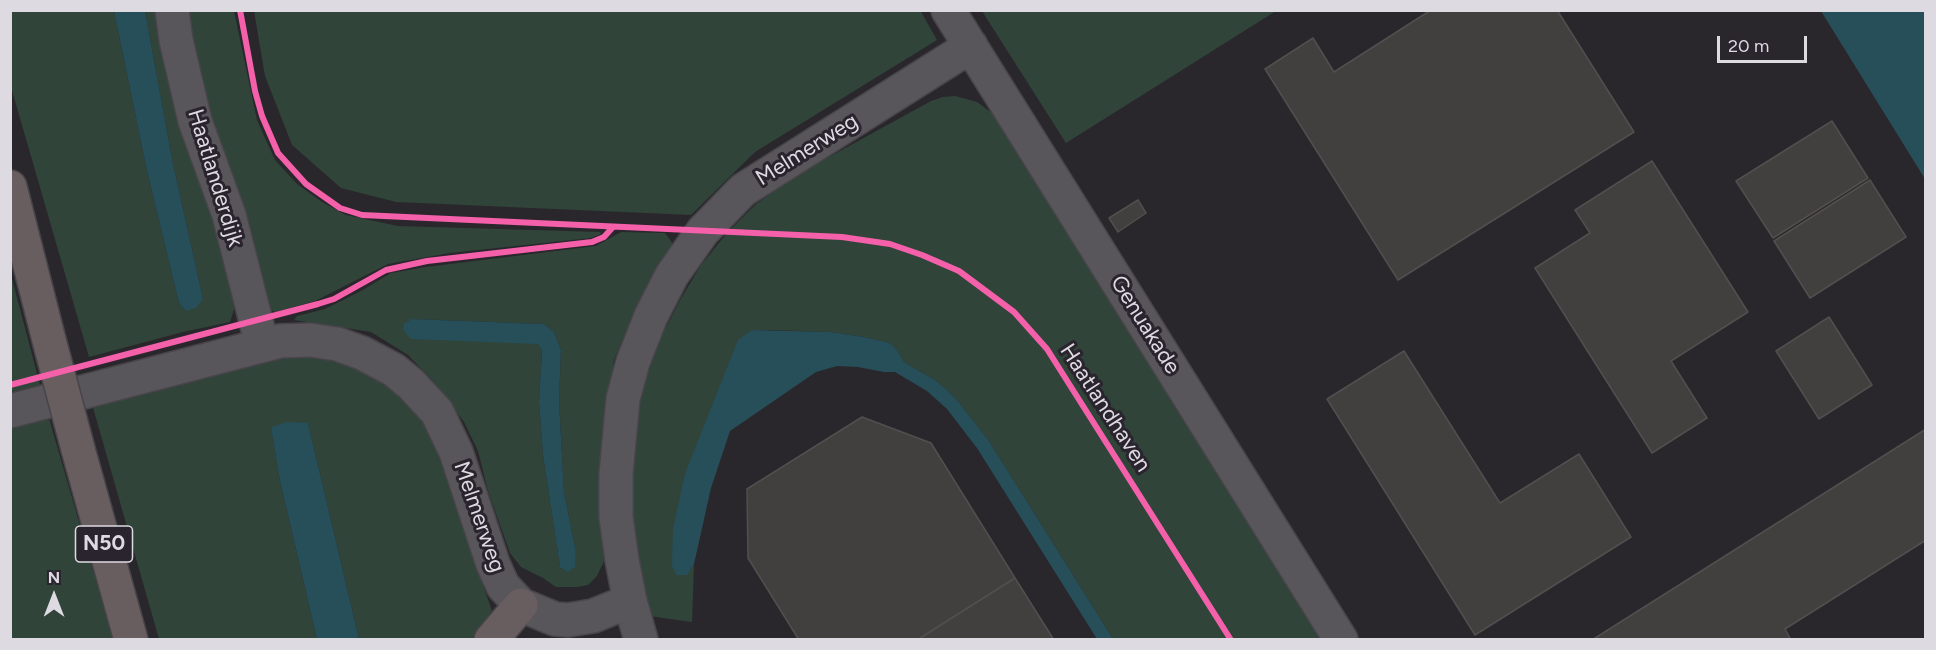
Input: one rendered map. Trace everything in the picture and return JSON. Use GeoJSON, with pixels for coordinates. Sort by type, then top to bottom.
{"type":"FeatureCollection","features":[{"type":"Feature","properties":{"kind":"highway","name":"N50"},"geometry":{"type":"LineString","coordinates":[[10,187],[49,340],[131,639]]}},
{"type":"Feature","properties":{"kind":"highway"},"geometry":{"type":"LineString","coordinates":[[491,639],[520,605]]}},
{"type":"Feature","properties":{"kind":"street","name":"Haatlanderdijk"},"geometry":{"type":"LineString","coordinates":[[172,10],[176,40],[195,121],[229,215],[262,345]]}},
{"type":"Feature","properties":{"kind":"street","name":"Genuakade"},"geometry":{"type":"LineString","coordinates":[[948,10],[1341,639]]}},
{"type":"Feature","properties":{"kind":"street","name":"Melmerweg"},"geometry":{"type":"LineString","coordinates":[[10,411],[280,341],[310,340],[337,344],[362,353],[394,370],[411,384],[437,412],[464,476],[493,564],[503,586],[520,605],[555,619],[568,620],[593,616],[630,601],[616,517],[616,474],[623,399],[633,362],[651,316],[672,275],[703,231],[743,190],[971,46]]}},
{"type":"Feature","properties":{"kind":"street"},"geometry":{"type":"LineString","coordinates":[[630,601],[641,639]]}},
{"type":"Feature","properties":{"kind":"green space"},"geometry":{"type":"Polygon","coordinates":[[[920,10],[937,40],[755,152],[691,215],[396,202],[341,188],[292,145],[265,76],[254,11],[920,10]]]}},
{"type":"Feature","properties":{"kind":"green space"},"geometry":{"type":"Polygon","coordinates":[[[11,11],[114,11],[147,171],[179,303],[186,311],[203,299],[173,164],[145,11],[166,11],[236,303],[230,322],[89,357],[11,87],[11,11]]]}},
{"type":"Feature","properties":{"kind":"green space"},"geometry":{"type":"Polygon","coordinates":[[[187,11],[234,11],[257,120],[275,160],[297,184],[322,202],[346,215],[398,226],[600,232],[601,234],[591,238],[450,253],[388,264],[315,301],[275,312],[265,307],[206,120],[187,11]]]}},
{"type":"Feature","properties":{"kind":"green space"},"geometry":{"type":"Polygon","coordinates":[[[982,11],[1276,11],[1066,143],[982,11]]]}},
{"type":"Feature","properties":{"kind":"green space"},"geometry":{"type":"Polygon","coordinates":[[[955,96],[977,102],[992,113],[1324,639],[1113,639],[989,441],[957,400],[935,380],[904,362],[890,343],[831,332],[752,330],[686,575],[694,564],[692,622],[649,616],[639,577],[629,496],[637,416],[647,376],[661,337],[680,300],[701,265],[727,233],[756,204],[798,174],[931,101],[955,96]]]}},
{"type":"Feature","properties":{"kind":"green space"},"geometry":{"type":"Polygon","coordinates":[[[621,232],[665,233],[673,244],[668,259],[637,307],[614,360],[604,431],[600,520],[604,561],[597,576],[588,585],[556,587],[521,567],[510,553],[488,491],[478,451],[464,422],[432,380],[408,355],[371,332],[294,320],[297,316],[325,309],[391,273],[596,246],[621,232]],[[412,319],[537,344],[542,350],[539,402],[543,455],[560,567],[575,547],[564,492],[559,401],[561,350],[554,332],[544,324],[412,319]]]}},
{"type":"Feature","properties":{"kind":"green space"},"geometry":{"type":"Polygon","coordinates":[[[10,271],[40,385],[11,392],[10,392],[10,271]]]}},
{"type":"Feature","properties":{"kind":"green space"},"geometry":{"type":"Polygon","coordinates":[[[274,356],[327,356],[374,371],[412,404],[431,434],[492,611],[472,639],[359,639],[308,423],[271,427],[280,481],[317,639],[159,639],[92,404],[274,356]]]}},
{"type":"Feature","properties":{"kind":"green space"},"geometry":{"type":"Polygon","coordinates":[[[48,415],[113,639],[11,640],[11,425],[48,415]]]}},
{"type":"Feature","properties":{"kind":"water"},"geometry":{"type":"Polygon","coordinates":[[[114,11],[145,11],[173,164],[203,299],[196,308],[186,311],[179,303],[147,171],[114,11]]]}},
{"type":"Feature","properties":{"kind":"water"},"geometry":{"type":"Polygon","coordinates":[[[1821,11],[1925,11],[1925,179],[1821,11]]]}},
{"type":"Feature","properties":{"kind":"water"},"geometry":{"type":"Polygon","coordinates":[[[412,319],[544,324],[554,332],[561,350],[559,401],[564,492],[575,547],[575,567],[568,572],[560,567],[543,455],[539,402],[542,350],[537,344],[411,339],[403,330],[404,324],[412,319]]]}},
{"type":"Feature","properties":{"kind":"water"},"geometry":{"type":"Polygon","coordinates":[[[752,330],[831,332],[890,343],[904,362],[946,389],[989,441],[1113,639],[1097,639],[977,448],[947,409],[927,391],[895,372],[837,366],[816,372],[730,431],[711,488],[694,564],[687,575],[677,575],[672,566],[673,529],[685,474],[738,340],[752,330]]]}},
{"type":"Feature","properties":{"kind":"water"},"geometry":{"type":"Polygon","coordinates":[[[287,422],[308,423],[359,639],[317,639],[280,481],[271,427],[287,422]]]}},
{"type":"Feature","properties":{"kind":"building"},"geometry":{"type":"Polygon","coordinates":[[[1431,10],[1557,10],[1634,132],[1398,280],[1265,69],[1313,38],[1334,72],[1431,10]]]}},
{"type":"Feature","properties":{"kind":"building"},"geometry":{"type":"Polygon","coordinates":[[[1832,121],[1868,178],[1773,238],[1736,181],[1832,121]]]}},
{"type":"Feature","properties":{"kind":"building"},"geometry":{"type":"Polygon","coordinates":[[[1652,161],[1748,312],[1671,361],[1707,418],[1652,453],[1535,268],[1590,233],[1575,210],[1652,161]]]}},
{"type":"Feature","properties":{"kind":"building"},"geometry":{"type":"Polygon","coordinates":[[[1870,180],[1906,237],[1810,298],[1774,241],[1870,180]]]}},
{"type":"Feature","properties":{"kind":"building"},"geometry":{"type":"Polygon","coordinates":[[[1138,200],[1146,213],[1118,232],[1109,218],[1138,200]]]}},
{"type":"Feature","properties":{"kind":"building"},"geometry":{"type":"Polygon","coordinates":[[[1829,317],[1872,385],[1819,419],[1776,351],[1829,317]]]}},
{"type":"Feature","properties":{"kind":"building"},"geometry":{"type":"Polygon","coordinates":[[[1404,351],[1500,503],[1579,454],[1631,537],[1475,635],[1327,399],[1404,351]]]}},
{"type":"Feature","properties":{"kind":"building"},"geometry":{"type":"Polygon","coordinates":[[[862,417],[931,443],[1015,578],[917,640],[799,640],[748,558],[747,489],[862,417]]]}},
{"type":"Feature","properties":{"kind":"building"},"geometry":{"type":"Polygon","coordinates":[[[1926,429],[1926,540],[1785,629],[1791,640],[1592,640],[1926,429]]]}},
{"type":"Feature","properties":{"kind":"building"},"geometry":{"type":"Polygon","coordinates":[[[1015,578],[1054,640],[917,640],[1015,578]]]}},
{"type":"Feature","properties":{"kind":"cycle path","name":"Haatlandhaven"},"geometry":{"type":"LineString","coordinates":[[240,10],[255,91],[262,116],[278,153],[306,184],[340,208],[362,215],[842,237],[890,244],[959,271],[1014,312],[1047,349],[1231,640]]}},
{"type":"Feature","properties":{"kind":"cycle path"},"geometry":{"type":"LineString","coordinates":[[10,385],[318,304],[334,299],[386,270],[427,261],[592,242],[604,237],[613,227]]}}]}
